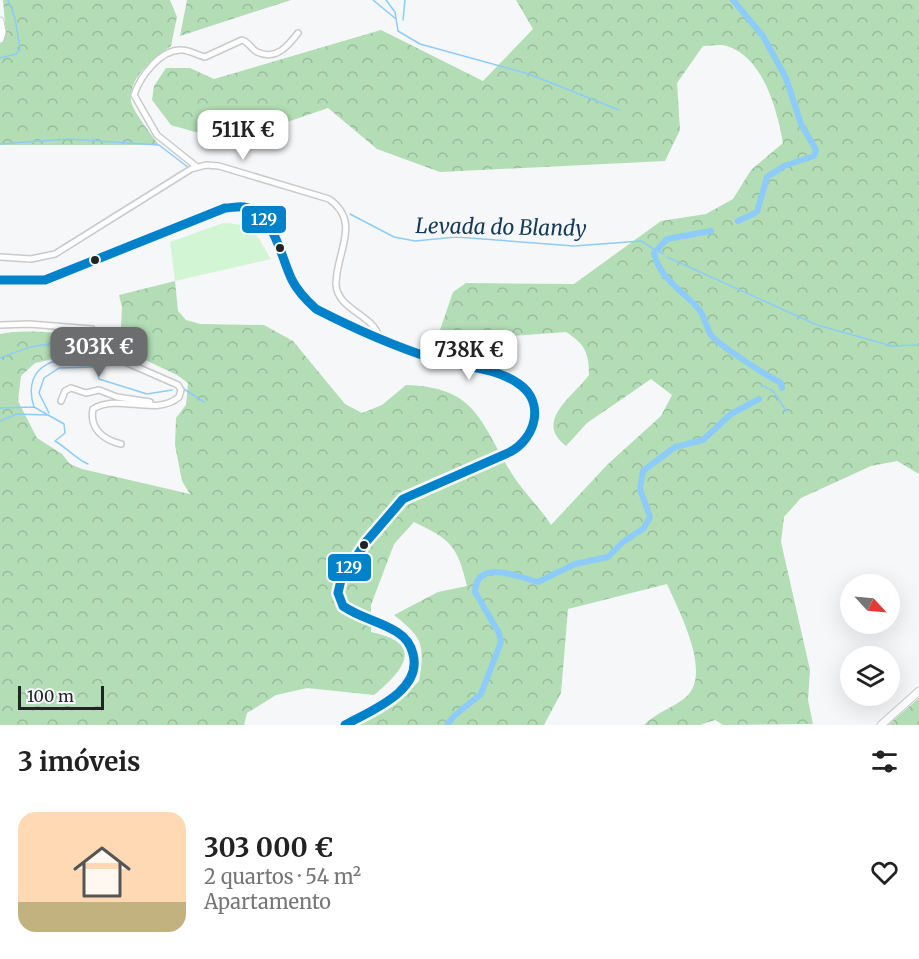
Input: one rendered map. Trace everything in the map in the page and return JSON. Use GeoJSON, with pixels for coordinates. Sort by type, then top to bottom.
{"type":"FeatureCollection","features":[{"type":"Feature","properties":{"kind":"main road"},"geometry":{"type":"LineString","coordinates":[[0,21],[2,29],[0,39]]}},
{"type":"Feature","properties":{"kind":"main road"},"geometry":{"type":"LineString","coordinates":[[0,280],[21,282],[45,279],[225,208],[241,205],[256,210],[267,221],[294,287],[305,301],[317,310],[435,359],[516,382],[531,398],[535,418],[529,436],[514,450],[418,491],[395,506],[343,576],[338,591],[343,606],[402,636],[412,649],[415,661],[411,677],[400,690],[345,725]]}},
{"type":"Feature","properties":{"kind":"main road"},"geometry":{"type":"LineString","coordinates":[[881,725],[919,691]]}},
{"type":"Feature","properties":{"kind":"street"},"geometry":{"type":"LineString","coordinates":[[197,167],[157,135],[134,95],[140,79],[172,51],[183,50],[205,57],[242,40],[259,53],[281,52],[289,47],[298,33]]}},
{"type":"Feature","properties":{"kind":"street"},"geometry":{"type":"LineString","coordinates":[[0,257],[31,259],[55,254],[197,167],[219,166],[328,199],[340,207],[346,227],[336,284],[339,296],[368,322],[379,337]]}},
{"type":"Feature","properties":{"kind":"street"},"geometry":{"type":"LineString","coordinates":[[0,325],[29,324],[92,329],[123,361],[179,386],[181,393],[177,399],[165,404],[112,403],[93,410],[92,415],[97,431],[110,441],[122,444]]}},
{"type":"Feature","properties":{"kind":"street"},"geometry":{"type":"LineString","coordinates":[[61,401],[65,391],[71,388],[86,393],[99,390],[154,404]]}},
{"type":"Feature","properties":{"kind":"green space"},"geometry":{"type":"Polygon","coordinates":[[[3,0],[170,0],[177,17],[171,46],[144,69],[131,92],[131,101],[135,111],[159,145],[0,145],[0,44],[6,34],[3,0]]]}},
{"type":"Feature","properties":{"kind":"green space"},"geometry":{"type":"Polygon","coordinates":[[[187,0],[291,0],[180,36],[187,0]]]}},
{"type":"Feature","properties":{"kind":"green space"},"geometry":{"type":"Polygon","coordinates":[[[516,0],[919,0],[919,474],[897,461],[871,466],[801,498],[784,517],[781,542],[810,670],[808,700],[813,724],[723,725],[715,720],[700,725],[644,725],[686,697],[693,687],[696,673],[691,641],[667,584],[568,609],[561,693],[544,725],[359,725],[402,698],[419,681],[422,658],[420,643],[411,630],[394,615],[438,592],[467,586],[460,561],[451,545],[414,522],[394,544],[371,605],[371,632],[399,643],[404,650],[401,667],[374,695],[307,688],[276,695],[247,713],[244,725],[0,725],[0,334],[34,332],[90,334],[100,350],[100,355],[94,359],[71,355],[35,363],[21,376],[18,401],[37,438],[62,454],[70,464],[82,469],[190,494],[182,481],[175,445],[176,418],[186,405],[188,383],[177,375],[120,348],[122,307],[119,295],[175,281],[178,311],[186,320],[200,324],[264,325],[293,341],[345,404],[362,413],[382,405],[406,385],[430,387],[448,392],[462,400],[474,411],[516,481],[551,525],[608,464],[661,416],[672,395],[651,379],[587,423],[566,446],[557,437],[554,427],[555,418],[566,400],[589,375],[587,355],[578,341],[566,332],[454,340],[440,330],[453,292],[466,283],[574,284],[661,221],[706,214],[733,199],[751,170],[783,143],[767,87],[751,62],[740,52],[724,45],[703,46],[677,83],[680,130],[665,161],[440,172],[377,149],[328,108],[255,133],[195,132],[171,125],[152,100],[154,86],[166,68],[190,68],[214,79],[381,30],[483,81],[533,29],[516,0]]]}},
{"type":"Feature","properties":{"kind":"green space"},"geometry":{"type":"Polygon","coordinates":[[[223,223],[248,228],[257,236],[271,259],[175,281],[170,242],[223,223]]]}},
{"type":"Feature","properties":{"kind":"green space"},"geometry":{"type":"Polygon","coordinates":[[[919,698],[919,725],[888,725],[919,698]]]}},
{"type":"Feature","properties":{"kind":"waterway"},"geometry":{"type":"LineString","coordinates":[[0,58],[16,54],[20,49],[15,18],[8,0]]}},
{"type":"Feature","properties":{"kind":"waterway"},"geometry":{"type":"LineString","coordinates":[[373,0],[396,19]]}},
{"type":"Feature","properties":{"kind":"waterway"},"geometry":{"type":"LineString","coordinates":[[386,0],[395,12],[398,31],[420,44],[529,74],[619,110]]}},
{"type":"Feature","properties":{"kind":"waterway"},"geometry":{"type":"LineString","coordinates":[[403,20],[405,0]]}},
{"type":"Feature","properties":{"kind":"waterway"},"geometry":{"type":"LineString","coordinates":[[733,0],[763,36],[786,78],[801,124],[816,150],[814,156],[784,166],[767,177],[757,212],[738,221]]}},
{"type":"Feature","properties":{"kind":"waterway","name":"Levada do Blandy"},"geometry":{"type":"LineString","coordinates":[[0,144],[68,139],[159,145],[189,168]]}},
{"type":"Feature","properties":{"kind":"waterway","name":"Levada do Blandy"},"geometry":{"type":"LineString","coordinates":[[350,214],[394,237],[415,241],[456,237],[574,246],[641,241],[654,249]]}},
{"type":"Feature","properties":{"kind":"waterway"},"geometry":{"type":"LineString","coordinates":[[711,231],[667,239],[654,253],[657,262],[671,283],[700,310],[711,335],[723,346],[780,382],[782,388]]}},
{"type":"Feature","properties":{"kind":"waterway","name":"Levada do Blandy"},"geometry":{"type":"LineString","coordinates":[[657,251],[664,254]]}},
{"type":"Feature","properties":{"kind":"waterway","name":"Levada do Blandy"},"geometry":{"type":"LineString","coordinates":[[667,257],[817,325],[892,346],[919,345]]}},
{"type":"Feature","properties":{"kind":"waterway"},"geometry":{"type":"LineString","coordinates":[[0,358],[36,346],[58,345],[69,348],[92,362]]}},
{"type":"Feature","properties":{"kind":"waterway"},"geometry":{"type":"LineString","coordinates":[[34,407],[31,392],[33,380],[38,371],[47,364],[58,361],[82,361],[95,366],[99,379],[147,394],[172,390]]}},
{"type":"Feature","properties":{"kind":"waterway"},"geometry":{"type":"LineString","coordinates":[[49,413],[39,393],[44,378],[59,368],[92,367]]}},
{"type":"Feature","properties":{"kind":"waterway"},"geometry":{"type":"LineString","coordinates":[[761,385],[773,391],[787,412]]}},
{"type":"Feature","properties":{"kind":"waterway"},"geometry":{"type":"LineString","coordinates":[[184,389],[204,402]]}},
{"type":"Feature","properties":{"kind":"waterway"},"geometry":{"type":"LineString","coordinates":[[447,725],[454,716],[481,694],[501,642],[499,633],[475,592],[477,581],[483,575],[500,572],[538,582],[575,564],[608,557],[623,542],[644,528],[650,517],[640,489],[643,471],[675,447],[703,440],[731,414],[759,399]]}},
{"type":"Feature","properties":{"kind":"waterway"},"geometry":{"type":"LineString","coordinates":[[0,408],[34,407],[64,424],[65,433],[55,441],[88,464]]}},
{"type":"Feature","properties":{"kind":"waterway"},"geometry":{"type":"LineString","coordinates":[[0,421],[17,414],[47,415]]}},
{"type":"Feature","properties":{"kind":"transit line","name":"129"},"geometry":{"type":"LineString","coordinates":[[0,280],[45,280],[225,208],[244,207],[263,217],[275,237],[294,284],[302,296],[316,309],[372,336],[416,353],[499,374],[519,384],[527,392],[535,410],[531,430],[526,439],[510,452],[403,499],[366,542],[341,580],[338,593],[343,606],[403,636],[412,651],[414,667],[410,679],[392,698],[345,725]]}}]}
